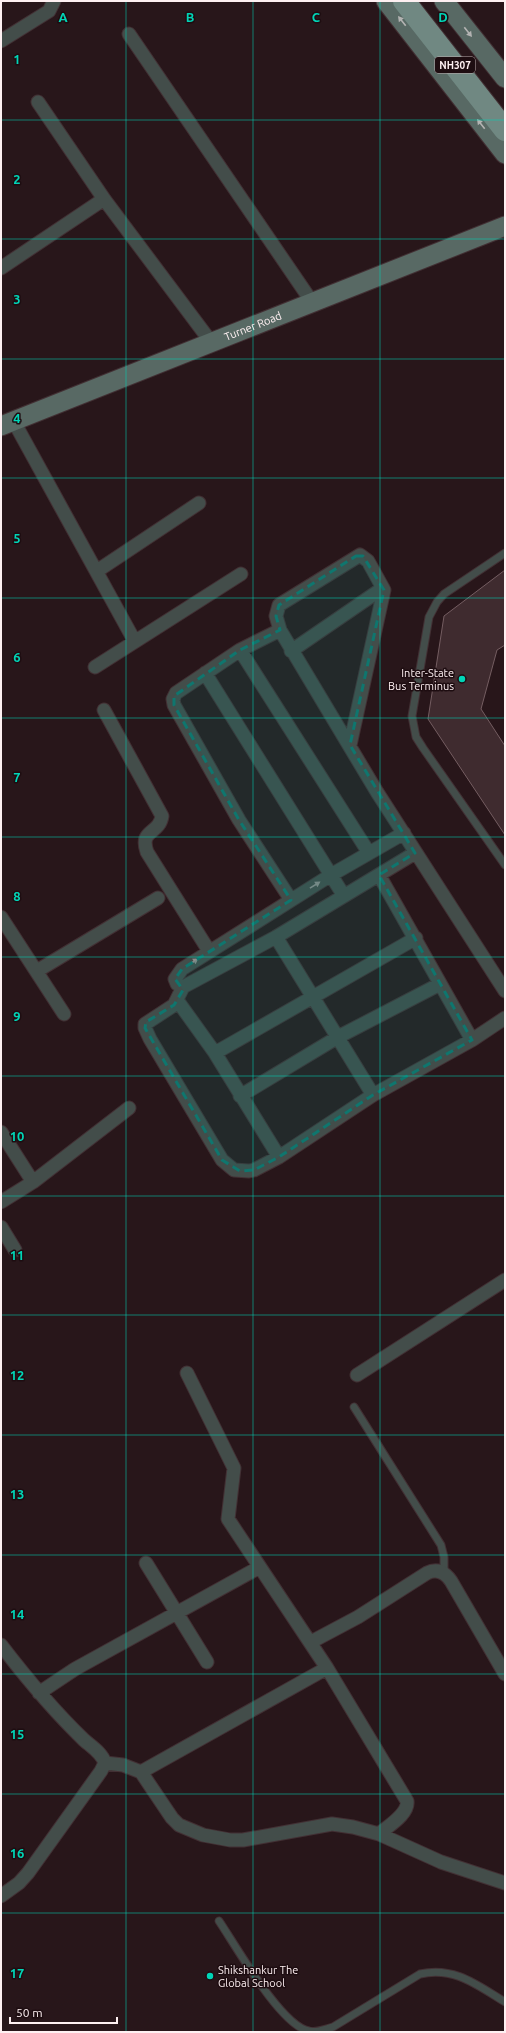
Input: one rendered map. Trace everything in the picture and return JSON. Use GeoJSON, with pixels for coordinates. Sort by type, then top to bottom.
{"type":"FeatureCollection","features":[{"type":"Feature","properties":{"kind":"highway","name":"NH307"},"geometry":{"type":"LineString","coordinates":[[404,1],[505,130]]}},
{"type":"Feature","properties":{"kind":"highway","name":"NH307"},"geometry":{"type":"LineString","coordinates":[[424,1],[505,106]]}},
{"type":"Feature","properties":{"kind":"main road"},"geometry":{"type":"LineString","coordinates":[[386,1],[505,154]]}},
{"type":"Feature","properties":{"kind":"main road"},"geometry":{"type":"LineString","coordinates":[[444,1],[505,78]]}},
{"type":"Feature","properties":{"kind":"main road","name":"Turner Road"},"geometry":{"type":"LineString","coordinates":[[7,423],[505,226]]}},
{"type":"Feature","properties":{"kind":"street"},"geometry":{"type":"LineString","coordinates":[[1,41],[49,11],[54,1]]}},
{"type":"Feature","properties":{"kind":"street"},"geometry":{"type":"LineString","coordinates":[[130,34],[312,302]]}},
{"type":"Feature","properties":{"kind":"street"},"geometry":{"type":"LineString","coordinates":[[38,102],[104,199],[211,342]]}},
{"type":"Feature","properties":{"kind":"street"},"geometry":{"type":"LineString","coordinates":[[1,268],[104,199]]}},
{"type":"Feature","properties":{"kind":"street"},"geometry":{"type":"LineString","coordinates":[[7,423],[97,571],[134,640]]}},
{"type":"Feature","properties":{"kind":"street"},"geometry":{"type":"LineString","coordinates":[[97,571],[199,503]]}},
{"type":"Feature","properties":{"kind":"street"},"geometry":{"type":"LineString","coordinates":[[350,745],[384,593],[383,588],[365,558],[360,555],[356,556],[279,605],[276,616],[280,630],[291,651],[415,853],[505,991]]}},
{"type":"Feature","properties":{"kind":"street"},"geometry":{"type":"LineString","coordinates":[[95,666],[134,640],[241,574]]}},
{"type":"Feature","properties":{"kind":"street"},"geometry":{"type":"LineString","coordinates":[[291,651],[383,588]]}},
{"type":"Feature","properties":{"kind":"street"},"geometry":{"type":"LineString","coordinates":[[280,630],[240,650],[176,694],[173,699],[174,705],[238,820],[292,900]]}},
{"type":"Feature","properties":{"kind":"street"},"geometry":{"type":"LineString","coordinates":[[240,650],[369,853]]}},
{"type":"Feature","properties":{"kind":"street"},"geometry":{"type":"LineString","coordinates":[[205,673],[344,896]]}},
{"type":"Feature","properties":{"kind":"street"},"geometry":{"type":"LineString","coordinates":[[104,710],[162,816],[157,826],[146,835],[144,840],[147,852],[209,952]]}},
{"type":"Feature","properties":{"kind":"street"},"geometry":{"type":"LineString","coordinates":[[183,987],[176,984],[175,976],[182,969],[251,924],[404,833]]}},
{"type":"Feature","properties":{"kind":"street"},"geometry":{"type":"LineString","coordinates":[[415,853],[276,937],[263,942],[183,987],[177,1000],[168,1010],[146,1022],[145,1028],[222,1160],[234,1170],[249,1171],[278,1157],[373,1094],[472,1040],[505,1018]]}},
{"type":"Feature","properties":{"kind":"street"},"geometry":{"type":"LineString","coordinates":[[379,875],[416,938],[472,1040]]}},
{"type":"Feature","properties":{"kind":"street"},"geometry":{"type":"LineString","coordinates":[[37,971],[158,898]]}},
{"type":"Feature","properties":{"kind":"street"},"geometry":{"type":"LineString","coordinates":[[1,917],[64,1014]]}},
{"type":"Feature","properties":{"kind":"street"},"geometry":{"type":"LineString","coordinates":[[251,924],[263,942]]}},
{"type":"Feature","properties":{"kind":"street"},"geometry":{"type":"LineString","coordinates":[[276,937],[373,1094]]}},
{"type":"Feature","properties":{"kind":"street"},"geometry":{"type":"LineString","coordinates":[[215,1053],[416,938]]}},
{"type":"Feature","properties":{"kind":"street"},"geometry":{"type":"LineString","coordinates":[[240,1096],[338,1037],[440,984]]}},
{"type":"Feature","properties":{"kind":"street"},"geometry":{"type":"LineString","coordinates":[[177,1000],[215,1053],[278,1157]]}},
{"type":"Feature","properties":{"kind":"street"},"geometry":{"type":"LineString","coordinates":[[1,1202],[33,1182],[129,1108]]}},
{"type":"Feature","properties":{"kind":"street"},"geometry":{"type":"LineString","coordinates":[[1,1132],[33,1182]]}},
{"type":"Feature","properties":{"kind":"street"},"geometry":{"type":"LineString","coordinates":[[1,1227],[16,1250]]}},
{"type":"Feature","properties":{"kind":"street"},"geometry":{"type":"LineString","coordinates":[[357,1375],[505,1280]]}},
{"type":"Feature","properties":{"kind":"street"},"geometry":{"type":"LineString","coordinates":[[188,1373],[234,1468],[227,1512],[228,1519],[258,1568],[311,1642],[407,1801],[408,1806],[405,1811],[379,1834]]}},
{"type":"Feature","properties":{"kind":"street"},"geometry":{"type":"LineString","coordinates":[[146,1563],[175,1613],[207,1662]]}},
{"type":"Feature","properties":{"kind":"street"},"geometry":{"type":"LineString","coordinates":[[39,1693],[75,1669],[258,1568]]}},
{"type":"Feature","properties":{"kind":"street"},"geometry":{"type":"LineString","coordinates":[[311,1642],[358,1617],[432,1570],[444,1573],[451,1581],[505,1674]]}},
{"type":"Feature","properties":{"kind":"street"},"geometry":{"type":"LineString","coordinates":[[1,1645],[39,1693],[64,1721],[99,1754],[105,1763],[123,1765],[141,1772],[172,1818],[179,1825],[203,1835],[230,1840],[243,1840],[332,1824],[353,1826],[379,1834],[441,1862],[505,1882]]}},
{"type":"Feature","properties":{"kind":"street"},"geometry":{"type":"LineString","coordinates":[[141,1772],[327,1668]]}},
{"type":"Feature","properties":{"kind":"street"},"geometry":{"type":"LineString","coordinates":[[1,1896],[19,1883],[28,1873],[101,1772],[105,1763]]}},
{"type":"Feature","properties":{"kind":"lane"},"geometry":{"type":"LineString","coordinates":[[505,553],[452,587],[437,602],[429,617],[412,716],[416,737],[422,748],[505,865]]}},
{"type":"Feature","properties":{"kind":"lane"},"geometry":{"type":"LineString","coordinates":[[354,1407],[441,1545],[444,1557],[444,1573]]}},
{"type":"Feature","properties":{"kind":"lane"},"geometry":{"type":"LineString","coordinates":[[219,1921],[278,2008],[291,2022],[310,2032],[333,2027],[420,1974],[434,1970],[452,1973],[464,1978],[505,2002]]}},
{"type":"Feature","properties":{"kind":"highlighted area"},"geometry":{"type":"Polygon","coordinates":[[[356,556],[363,556],[384,590],[350,745],[415,853],[379,875],[472,1040],[373,1095],[279,1157],[254,1170],[240,1171],[222,1160],[145,1028],[146,1022],[174,1005],[183,990],[175,979],[182,969],[291,900],[239,820],[174,705],[174,696],[240,650],[280,630],[276,616],[279,605],[356,556]]]}},
{"type":"Feature","properties":{"kind":"building","name":"Inter-State Bus Terminus"},"geometry":{"type":"Polygon","coordinates":[[[505,570],[505,645],[497,650],[481,709],[505,746],[505,835],[428,719],[444,616],[505,570]]]}},
{"type":"Feature","properties":{"kind":"place","name":"Inter-State Bus Terminus"},"geometry":{"type":"Point","coordinates":[462,679]}},
{"type":"Feature","properties":{"kind":"place","name":"Shikshankur The Global School"},"geometry":{"type":"Point","coordinates":[210,1976]}}]}
